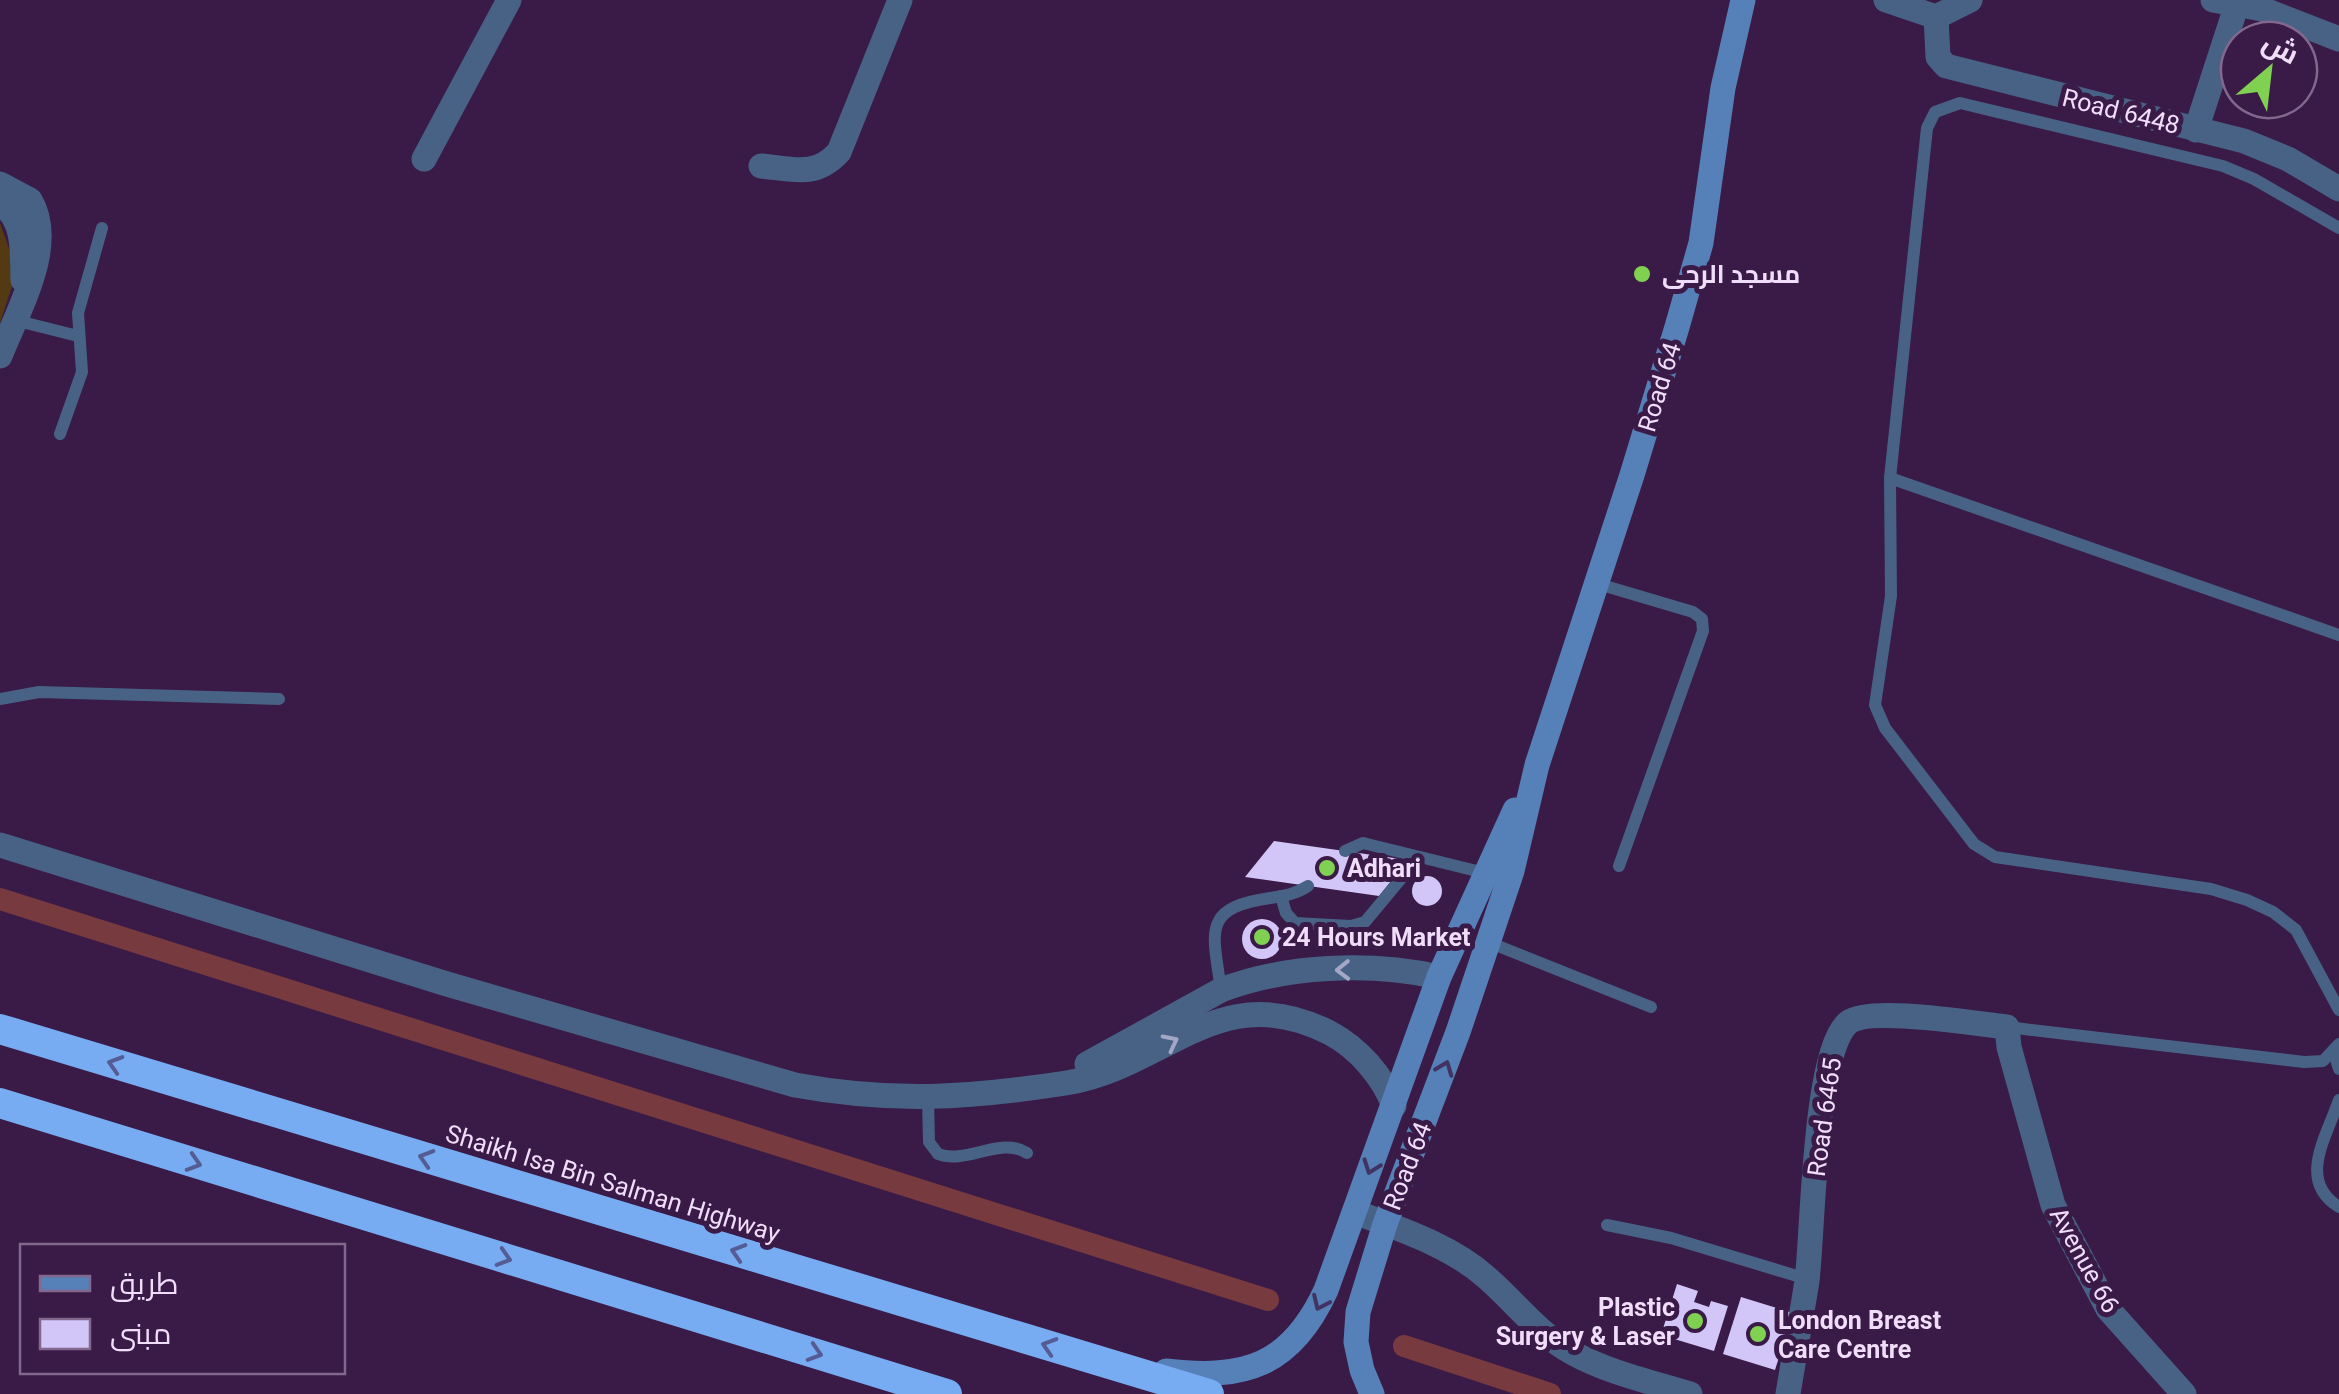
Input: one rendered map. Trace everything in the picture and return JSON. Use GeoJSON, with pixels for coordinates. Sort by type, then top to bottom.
{"type":"FeatureCollection","features":[{"type":"Feature","properties":{"kind":"highway","name":"Shaikh Isa Bin Salman Highway"},"geometry":{"type":"LineString","coordinates":[[0,1030],[1209,1394]]}},
{"type":"Feature","properties":{"kind":"highway"},"geometry":{"type":"LineString","coordinates":[[0,1103],[947,1394]]}},
{"type":"Feature","properties":{"kind":"street"},"geometry":{"type":"LineString","coordinates":[[424,158],[510,0]]}},
{"type":"Feature","properties":{"kind":"street"},"geometry":{"type":"LineString","coordinates":[[762,166],[805,170],[824,167],[839,152],[900,0]]}},
{"type":"Feature","properties":{"kind":"street","name":"Road 64"},"geometry":{"type":"LineString","coordinates":[[1372,1394],[1356,1342],[1358,1312],[1384,1224],[1474,986],[1512,871],[1536,764],[1644,437],[1701,243],[1723,88],[1743,0]]}},
{"type":"Feature","properties":{"kind":"street"},"geometry":{"type":"LineString","coordinates":[[1886,0],[1936,17],[1970,0]]}},
{"type":"Feature","properties":{"kind":"street"},"geometry":{"type":"LineString","coordinates":[[2196,130],[2225,2],[2294,10],[2339,38]]}},
{"type":"Feature","properties":{"kind":"street","name":"Road 6448"},"geometry":{"type":"LineString","coordinates":[[1936,17],[1938,57],[1946,66],[2266,149],[2339,189]]}},
{"type":"Feature","properties":{"kind":"street"},"geometry":{"type":"LineString","coordinates":[[0,184],[30,200],[41,228],[41,250],[0,356]]}},
{"type":"Feature","properties":{"kind":"street"},"geometry":{"type":"LineString","coordinates":[[0,203],[16,222],[23,242],[23,295]]}},
{"type":"Feature","properties":{"kind":"street","name":"Road 64"},"geometry":{"type":"LineString","coordinates":[[1106,1363],[1209,1376],[1240,1372],[1268,1360],[1294,1342],[1313,1318],[1440,976],[1536,764]]}},
{"type":"Feature","properties":{"kind":"street"},"geometry":{"type":"LineString","coordinates":[[0,846],[795,1086],[854,1095],[928,1099],[1047,1085],[1092,1076],[1225,1018],[1245,1014],[1287,1018],[1335,1036],[1375,1072],[1394,1106]]}},
{"type":"Feature","properties":{"kind":"street"},"geometry":{"type":"LineString","coordinates":[[1047,1085],[1220,990],[1254,980],[1316,970],[1389,970],[1440,976],[1474,986]]}},
{"type":"Feature","properties":{"kind":"street"},"geometry":{"type":"LineString","coordinates":[[1220,990],[1225,1018]]}},
{"type":"Feature","properties":{"kind":"street","name":"Road 6465"},"geometry":{"type":"LineString","coordinates":[[1788,1394],[1807,1279],[1820,1122],[1830,1055],[1837,1036],[1848,1022],[1877,1014],[2008,1037]]}},
{"type":"Feature","properties":{"kind":"street","name":"Avenue 66"},"geometry":{"type":"LineString","coordinates":[[2008,1037],[2052,1204],[2108,1310],[2184,1394]]}},
{"type":"Feature","properties":{"kind":"street"},"geometry":{"type":"LineString","coordinates":[[1354,1212],[1426,1241],[1475,1269],[1548,1337],[1573,1353],[1600,1366],[1690,1394]]}},
{"type":"Feature","properties":{"kind":"lane"},"geometry":{"type":"LineString","coordinates":[[2339,228],[2223,166],[1960,103],[1935,112],[1927,128],[1890,478],[1891,596],[1875,705],[1884,728],[1974,844],[1995,857],[2211,889],[2247,900],[2273,912],[2296,930],[2339,1010]]}},
{"type":"Feature","properties":{"kind":"lane"},"geometry":{"type":"LineString","coordinates":[[60,434],[82,372],[78,313],[102,228]]}},
{"type":"Feature","properties":{"kind":"lane"},"geometry":{"type":"LineString","coordinates":[[14,320],[78,336]]}},
{"type":"Feature","properties":{"kind":"lane"},"geometry":{"type":"LineString","coordinates":[[1890,478],[2339,635]]}},
{"type":"Feature","properties":{"kind":"lane"},"geometry":{"type":"LineString","coordinates":[[1595,584],[1693,612],[1702,620],[1703,632],[1619,866]]}},
{"type":"Feature","properties":{"kind":"lane"},"geometry":{"type":"LineString","coordinates":[[0,699],[38,692],[279,699]]}},
{"type":"Feature","properties":{"kind":"lane"},"geometry":{"type":"LineString","coordinates":[[1345,851],[1362,843],[1485,873]]}},
{"type":"Feature","properties":{"kind":"lane"},"geometry":{"type":"LineString","coordinates":[[1280,896],[1294,924],[1358,925],[1371,918],[1419,857]]}},
{"type":"Feature","properties":{"kind":"lane"},"geometry":{"type":"LineString","coordinates":[[1220,990],[1214,939],[1221,916],[1240,902],[1280,896],[1308,886]]}},
{"type":"Feature","properties":{"kind":"lane"},"geometry":{"type":"LineString","coordinates":[[1488,942],[1651,1007]]}},
{"type":"Feature","properties":{"kind":"lane"},"geometry":{"type":"LineString","coordinates":[[2008,1037],[2304,1062],[2323,1061],[2337,1049]]}},
{"type":"Feature","properties":{"kind":"lane"},"geometry":{"type":"LineString","coordinates":[[2337,1049],[2339,1069]]}},
{"type":"Feature","properties":{"kind":"lane"},"geometry":{"type":"LineString","coordinates":[[928,1099],[928,1142],[938,1154],[952,1158],[1016,1147],[1027,1153]]}},
{"type":"Feature","properties":{"kind":"lane"},"geometry":{"type":"LineString","coordinates":[[2339,1100],[2316,1168],[2317,1185],[2323,1196],[2339,1207]]}},
{"type":"Feature","properties":{"kind":"lane"},"geometry":{"type":"LineString","coordinates":[[1607,1225],[1670,1238],[1807,1279]]}},
{"type":"Feature","properties":{"kind":"shaded area"},"geometry":{"type":"Polygon","coordinates":[[[0,223],[17,271],[0,323],[0,223]]]}},
{"type":"Feature","properties":{"kind":"building","name":"Adhari"},"geometry":{"type":"Polygon","coordinates":[[[1274,841],[1408,860],[1379,896],[1245,877],[1274,841]]]}},
{"type":"Feature","properties":{"kind":"building"},"geometry":{"type":"Polygon","coordinates":[[[1427,876],[1438,880],[1442,891],[1438,902],[1427,906],[1416,902],[1412,891],[1416,880],[1427,876]]]}},
{"type":"Feature","properties":{"kind":"building","name":"24 Hours Market"},"geometry":{"type":"Polygon","coordinates":[[[1262,919],[1276,925],[1282,939],[1276,953],[1262,959],[1248,953],[1242,939],[1248,925],[1262,919]]]}},
{"type":"Feature","properties":{"kind":"building","name":"Plastic Surgery & Laser"},"geometry":{"type":"Polygon","coordinates":[[[1677,1284],[1698,1291],[1694,1302],[1709,1307],[1711,1301],[1728,1306],[1714,1351],[1661,1335],[1677,1284]]]}},
{"type":"Feature","properties":{"kind":"building","name":"London Breast Care Centre"},"geometry":{"type":"Polygon","coordinates":[[[1741,1297],[1793,1313],[1775,1370],[1723,1354],[1741,1297]]]}},
{"type":"Feature","properties":{"kind":"waterway"},"geometry":{"type":"LineString","coordinates":[[0,899],[1268,1300]]}},
{"type":"Feature","properties":{"kind":"waterway"},"geometry":{"type":"LineString","coordinates":[[1404,1346],[1550,1394]]}},
{"type":"Feature","properties":{"kind":"place","name":"مسجد الرحى"},"geometry":{"type":"Point","coordinates":[1642,274]}},
{"type":"Feature","properties":{"kind":"place","name":"Adhari"},"geometry":{"type":"Point","coordinates":[1327,868]}},
{"type":"Feature","properties":{"kind":"place","name":"24 Hours Market"},"geometry":{"type":"Point","coordinates":[1262,937]}},
{"type":"Feature","properties":{"kind":"place","name":"Plastic Surgery & Laser"},"geometry":{"type":"Point","coordinates":[1695,1321]}},
{"type":"Feature","properties":{"kind":"place","name":"London Breast Care Centre"},"geometry":{"type":"Point","coordinates":[1758,1334]}}]}
